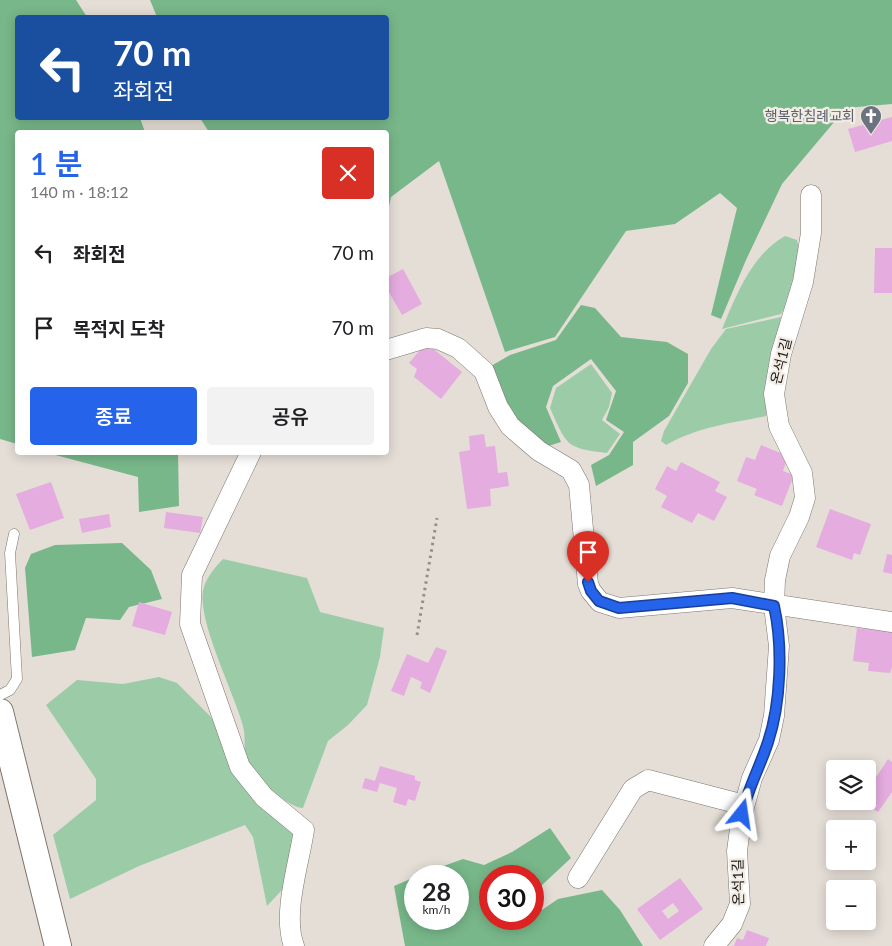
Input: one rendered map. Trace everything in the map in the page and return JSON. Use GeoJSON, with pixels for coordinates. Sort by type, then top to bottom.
{"type":"FeatureCollection","features":[{"type":"Feature","properties":{"kind":"street","name":"온석1길"},"geometry":{"type":"LineString","coordinates":[[714,946],[732,924],[740,904],[737,851],[744,805],[752,778],[766,749],[774,716],[779,646],[774,606],[775,580],[778,563],[800,517],[806,494],[800,467],[779,426],[774,394],[779,362],[794,316],[804,273],[812,226],[811,195]]}},
{"type":"Feature","properties":{"kind":"street"},"geometry":{"type":"LineString","coordinates":[[389,349],[426,338],[438,340],[458,348],[484,371],[498,407],[510,426],[540,450],[574,472],[579,484],[588,584],[600,602],[610,606],[627,608],[732,598],[774,606],[892,622]]}},
{"type":"Feature","properties":{"kind":"street"},"geometry":{"type":"LineString","coordinates":[[250,455],[192,575],[190,624],[240,767],[264,797],[304,830],[290,904],[291,937],[294,946]]}},
{"type":"Feature","properties":{"kind":"street"},"geometry":{"type":"LineString","coordinates":[[0,712],[58,946]]}},
{"type":"Feature","properties":{"kind":"street"},"geometry":{"type":"LineString","coordinates":[[578,878],[633,788],[648,780],[744,805]]}},
{"type":"Feature","properties":{"kind":"lane"},"geometry":{"type":"LineString","coordinates":[[0,695],[10,690],[17,679],[10,554],[14,534]]}},
{"type":"Feature","properties":{"kind":"path"},"geometry":{"type":"LineString","coordinates":[[417,635],[437,518]]}},
{"type":"Feature","properties":{"kind":"green space"},"geometry":{"type":"Polygon","coordinates":[[[0,0],[76,0],[86,15],[15,15],[15,120],[141,120],[144,130],[15,130],[15,443],[0,439],[0,0]]]}},
{"type":"Feature","properties":{"kind":"green space"},"geometry":{"type":"Polygon","coordinates":[[[150,0],[892,0],[892,104],[846,108],[782,184],[746,260],[721,319],[711,315],[737,208],[720,193],[675,224],[626,231],[555,337],[505,352],[439,161],[391,197],[389,206],[389,130],[208,130],[201,120],[389,120],[389,15],[156,15],[150,0]]]}},
{"type":"Feature","properties":{"kind":"green space"},"geometry":{"type":"Polygon","coordinates":[[[785,236],[797,240],[801,257],[792,295],[781,314],[722,329],[739,290],[754,265],[773,244],[785,236]]]}},
{"type":"Feature","properties":{"kind":"green space"},"geometry":{"type":"Polygon","coordinates":[[[581,305],[595,308],[621,337],[667,342],[688,354],[688,383],[669,416],[633,442],[633,465],[596,486],[591,465],[609,455],[624,432],[606,420],[616,391],[591,359],[553,386],[546,407],[561,442],[542,448],[512,417],[491,366],[510,355],[556,340],[581,305]]]}},
{"type":"Feature","properties":{"kind":"green space"},"geometry":{"type":"Polygon","coordinates":[[[781,317],[766,416],[702,430],[666,445],[661,441],[664,431],[711,349],[726,329],[781,317]]]}},
{"type":"Feature","properties":{"kind":"green space"},"geometry":{"type":"Polygon","coordinates":[[[591,364],[612,393],[609,407],[602,420],[620,434],[607,453],[575,447],[565,438],[550,408],[556,388],[591,364]]]}},
{"type":"Feature","properties":{"kind":"green space"},"geometry":{"type":"Polygon","coordinates":[[[56,455],[178,455],[179,506],[139,512],[138,477],[56,455]]]}},
{"type":"Feature","properties":{"kind":"green space"},"geometry":{"type":"Polygon","coordinates":[[[122,543],[151,570],[162,599],[129,607],[120,620],[86,618],[75,650],[32,657],[25,568],[31,554],[55,545],[122,543]]]}},
{"type":"Feature","properties":{"kind":"green space"},"geometry":{"type":"Polygon","coordinates":[[[223,559],[307,578],[320,612],[384,628],[380,657],[367,705],[348,725],[328,741],[303,808],[279,797],[256,774],[247,760],[243,726],[211,639],[203,605],[203,591],[206,582],[223,559]]]}},
{"type":"Feature","properties":{"kind":"green space"},"geometry":{"type":"Polygon","coordinates":[[[159,677],[177,683],[210,716],[294,834],[292,868],[282,890],[267,906],[253,837],[245,825],[139,866],[70,899],[53,835],[96,800],[96,779],[46,705],[77,680],[123,684],[159,677]]]}},
{"type":"Feature","properties":{"kind":"green space"},"geometry":{"type":"Polygon","coordinates":[[[550,828],[571,858],[544,883],[544,865],[484,865],[512,852],[550,828]]]}},
{"type":"Feature","properties":{"kind":"green space"},"geometry":{"type":"Polygon","coordinates":[[[463,859],[484,865],[479,865],[479,930],[544,930],[544,909],[558,899],[602,890],[620,910],[643,946],[405,946],[394,886],[404,882],[404,930],[469,930],[469,865],[446,865],[463,859]]]}},
{"type":"Feature","properties":{"kind":"building","name":"행복한침례교회"},"geometry":{"type":"Polygon","coordinates":[[[892,117],[892,141],[855,152],[848,129],[892,117]]]}},
{"type":"Feature","properties":{"kind":"building"},"geometry":{"type":"Polygon","coordinates":[[[875,248],[892,248],[892,293],[874,293],[875,248]]]}},
{"type":"Feature","properties":{"kind":"building"},"geometry":{"type":"Polygon","coordinates":[[[403,269],[422,304],[402,315],[389,292],[389,276],[403,269]]]}},
{"type":"Feature","properties":{"kind":"building"},"geometry":{"type":"Polygon","coordinates":[[[426,343],[462,372],[441,399],[414,377],[417,369],[409,363],[426,343]]]}},
{"type":"Feature","properties":{"kind":"building"},"geometry":{"type":"Polygon","coordinates":[[[484,434],[486,447],[495,446],[498,473],[507,472],[509,486],[490,489],[491,506],[467,509],[459,452],[470,450],[469,436],[484,434]]]}},
{"type":"Feature","properties":{"kind":"building"},"geometry":{"type":"Polygon","coordinates":[[[761,445],[788,456],[783,471],[794,475],[782,506],[754,495],[757,489],[737,481],[746,457],[755,460],[761,445]]]}},
{"type":"Feature","properties":{"kind":"building"},"geometry":{"type":"Polygon","coordinates":[[[681,462],[720,482],[715,491],[727,497],[714,521],[698,513],[692,523],[661,507],[667,496],[655,489],[667,466],[676,471],[681,462]]]}},
{"type":"Feature","properties":{"kind":"building"},"geometry":{"type":"Polygon","coordinates":[[[51,482],[64,518],[30,530],[16,494],[51,482]]]}},
{"type":"Feature","properties":{"kind":"building"},"geometry":{"type":"Polygon","coordinates":[[[830,509],[871,524],[860,555],[854,553],[852,560],[816,547],[830,509]]]}},
{"type":"Feature","properties":{"kind":"building"},"geometry":{"type":"Polygon","coordinates":[[[166,512],[203,517],[200,533],[164,528],[166,512]]]}},
{"type":"Feature","properties":{"kind":"building"},"geometry":{"type":"Polygon","coordinates":[[[109,514],[111,527],[82,533],[79,519],[109,514]]]}},
{"type":"Feature","properties":{"kind":"building"},"geometry":{"type":"Polygon","coordinates":[[[887,554],[892,555],[892,574],[883,572],[887,554]]]}},
{"type":"Feature","properties":{"kind":"building"},"geometry":{"type":"Polygon","coordinates":[[[139,602],[172,612],[165,635],[132,626],[139,602]]]}},
{"type":"Feature","properties":{"kind":"building"},"geometry":{"type":"Polygon","coordinates":[[[857,628],[892,632],[892,667],[890,673],[868,671],[869,663],[853,661],[857,628]]]}},
{"type":"Feature","properties":{"kind":"building"},"geometry":{"type":"Polygon","coordinates":[[[436,647],[447,651],[430,693],[420,688],[422,682],[411,677],[404,696],[391,691],[407,654],[428,663],[436,647]]]}},
{"type":"Feature","properties":{"kind":"building"},"geometry":{"type":"Polygon","coordinates":[[[888,759],[892,762],[892,792],[878,812],[875,810],[877,776],[888,759]]]}},
{"type":"Feature","properties":{"kind":"building"},"geometry":{"type":"Polygon","coordinates":[[[380,766],[415,776],[415,780],[421,782],[415,801],[408,799],[406,806],[393,802],[397,788],[380,783],[377,792],[362,788],[365,778],[375,781],[380,766]]]}},
{"type":"Feature","properties":{"kind":"building"},"geometry":{"type":"Polygon","coordinates":[[[680,878],[703,909],[660,940],[637,909],[680,878]],[[673,903],[662,911],[668,919],[679,911],[673,903]]]}},
{"type":"Feature","properties":{"kind":"building"},"geometry":{"type":"Polygon","coordinates":[[[747,930],[769,938],[766,946],[734,946],[737,938],[743,940],[747,930]]]}},
{"type":"Feature","properties":{"kind":"place","name":"행복한침례교회"},"geometry":{"type":"Point","coordinates":[871,135]}},
{"type":"Feature","properties":{"kind":"route"},"geometry":{"type":"LineString","coordinates":[[588,582],[591,591],[599,601],[619,608],[732,598],[774,606],[779,646],[774,716],[769,740],[752,778],[742,814]]}}]}
